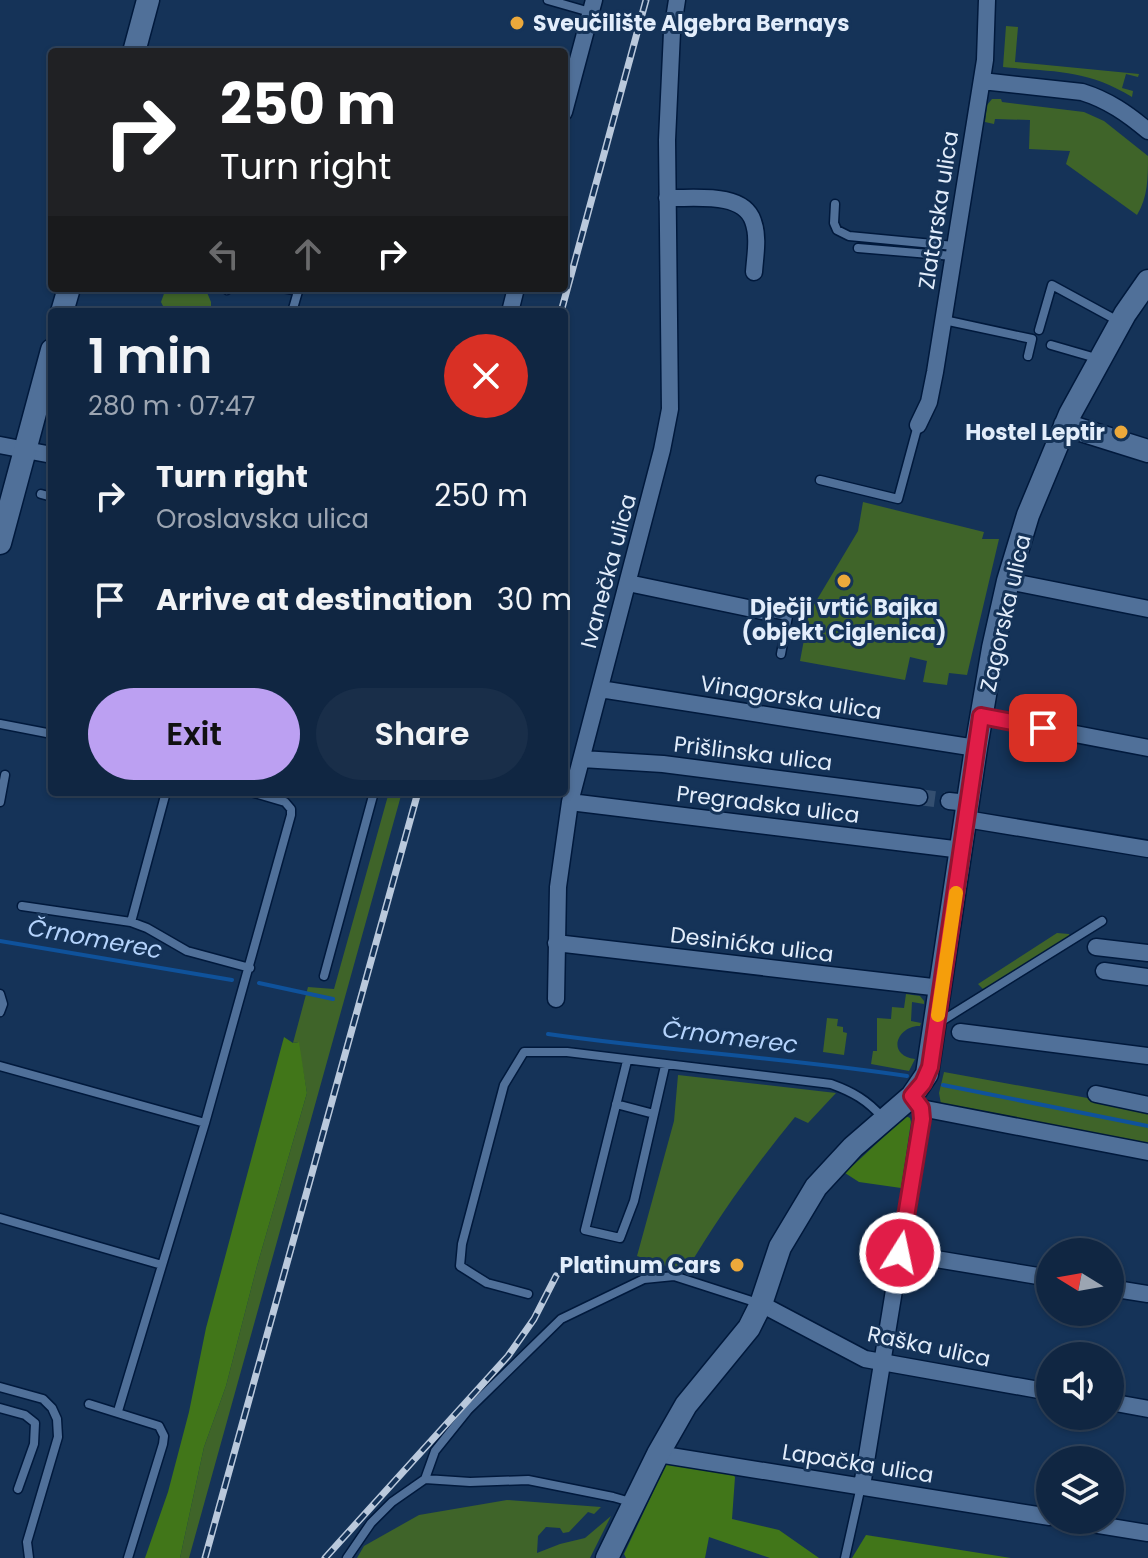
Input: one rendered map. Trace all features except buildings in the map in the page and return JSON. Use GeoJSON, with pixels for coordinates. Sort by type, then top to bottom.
{"type":"FeatureCollection","features":[{"type":"Feature","properties":{"kind":"street"},"geometry":{"type":"LineString","coordinates":[[135,48],[148,0]]}},
{"type":"Feature","properties":{"kind":"street","name":"Ivanečka ulica"},"geometry":{"type":"LineString","coordinates":[[556,999],[558,887],[570,802],[670,409],[669,75],[677,0]]}},
{"type":"Feature","properties":{"kind":"street","name":"Zlatarska ulica"},"geometry":{"type":"LineString","coordinates":[[918,425],[929,402],[982,81],[987,40],[987,0]]}},
{"type":"Feature","properties":{"kind":"street"},"geometry":{"type":"LineString","coordinates":[[568,97],[593,6]]}},
{"type":"Feature","properties":{"kind":"street"},"geometry":{"type":"LineString","coordinates":[[982,81],[1082,92],[1119,108],[1148,131]]}},
{"type":"Feature","properties":{"kind":"street"},"geometry":{"type":"LineString","coordinates":[[667,198],[732,200],[745,209],[753,221],[756,243],[754,272]]}},
{"type":"Feature","properties":{"kind":"street","name":"Zagorska ulica"},"geometry":{"type":"LineString","coordinates":[[862,1486],[922,1119],[916,1102],[930,1067],[962,850],[961,808],[976,748],[1008,581],[1028,515],[1065,425],[1121,322],[1148,281]]}},
{"type":"Feature","properties":{"kind":"street"},"geometry":{"type":"LineString","coordinates":[[0,543],[24,450],[47,385]]}},
{"type":"Feature","properties":{"kind":"street"},"geometry":{"type":"LineString","coordinates":[[1065,425],[1148,451]]}},
{"type":"Feature","properties":{"kind":"street"},"geometry":{"type":"LineString","coordinates":[[0,445],[48,454]]}},
{"type":"Feature","properties":{"kind":"street"},"geometry":{"type":"LineString","coordinates":[[1008,581],[1148,609]]}},
{"type":"Feature","properties":{"kind":"street"},"geometry":{"type":"LineString","coordinates":[[628,583],[767,612]]}},
{"type":"Feature","properties":{"kind":"street","name":"Vinagorska ulica"},"geometry":{"type":"LineString","coordinates":[[600,689],[976,748]]}},
{"type":"Feature","properties":{"kind":"street"},"geometry":{"type":"LineString","coordinates":[[981,716],[1148,748]]}},
{"type":"Feature","properties":{"kind":"street","name":"Prišlinska ulica"},"geometry":{"type":"LineString","coordinates":[[582,759],[663,764],[919,797]]}},
{"type":"Feature","properties":{"kind":"street","name":"Pregradska ulica"},"geometry":{"type":"LineString","coordinates":[[570,802],[962,850]]}},
{"type":"Feature","properties":{"kind":"street"},"geometry":{"type":"LineString","coordinates":[[961,808],[1148,849]]}},
{"type":"Feature","properties":{"kind":"street","name":"Desinićka ulica"},"geometry":{"type":"LineString","coordinates":[[556,943],[941,988]]}},
{"type":"Feature","properties":{"kind":"street"},"geometry":{"type":"LineString","coordinates":[[1096,947],[1148,953]]}},
{"type":"Feature","properties":{"kind":"street"},"geometry":{"type":"LineString","coordinates":[[1104,971],[1148,977]]}},
{"type":"Feature","properties":{"kind":"street"},"geometry":{"type":"LineString","coordinates":[[960,1032],[1148,1056]]}},
{"type":"Feature","properties":{"kind":"street"},"geometry":{"type":"LineString","coordinates":[[1096,1094],[1148,1105]]}},
{"type":"Feature","properties":{"kind":"street"},"geometry":{"type":"LineString","coordinates":[[607,1558],[686,1405],[749,1328],[761,1304],[780,1247],[816,1187],[853,1147],[885,1120],[916,1102],[1148,1152]]}},
{"type":"Feature","properties":{"kind":"street"},"geometry":{"type":"LineString","coordinates":[[900,1253],[1036,1276]]}},
{"type":"Feature","properties":{"kind":"street"},"geometry":{"type":"LineString","coordinates":[[1124,1290],[1148,1294]]}},
{"type":"Feature","properties":{"kind":"street","name":"Raška ulica"},"geometry":{"type":"LineString","coordinates":[[761,1304],[861,1357],[1036,1390]]}},
{"type":"Feature","properties":{"kind":"street"},"geometry":{"type":"LineString","coordinates":[[1124,1405],[1148,1409]]}},
{"type":"Feature","properties":{"kind":"street","name":"Lapačka ulica"},"geometry":{"type":"LineString","coordinates":[[658,1454],[1036,1515]]}},
{"type":"Feature","properties":{"kind":"street"},"geometry":{"type":"LineString","coordinates":[[1124,1529],[1148,1533]]}},
{"type":"Feature","properties":{"kind":"lane"},"geometry":{"type":"LineString","coordinates":[[548,0],[593,6]]}},
{"type":"Feature","properties":{"kind":"lane"},"geometry":{"type":"LineString","coordinates":[[835,204],[834,223],[837,230],[849,236],[954,251]]}},
{"type":"Feature","properties":{"kind":"lane"},"geometry":{"type":"LineString","coordinates":[[858,248],[954,251]]}},
{"type":"Feature","properties":{"kind":"lane"},"geometry":{"type":"LineString","coordinates":[[1039,330],[1052,285],[1121,322]]}},
{"type":"Feature","properties":{"kind":"lane"},"geometry":{"type":"LineString","coordinates":[[943,320],[1032,339],[1028,356]]}},
{"type":"Feature","properties":{"kind":"lane"},"geometry":{"type":"LineString","coordinates":[[1051,345],[1089,356]]}},
{"type":"Feature","properties":{"kind":"lane"},"geometry":{"type":"LineString","coordinates":[[820,480],[898,499],[918,425]]}},
{"type":"Feature","properties":{"kind":"lane"},"geometry":{"type":"LineString","coordinates":[[41,494],[48,496]]}},
{"type":"Feature","properties":{"kind":"lane"},"geometry":{"type":"LineString","coordinates":[[767,612],[788,616],[781,654]]}},
{"type":"Feature","properties":{"kind":"lane"},"geometry":{"type":"LineString","coordinates":[[0,724],[48,733]]}},
{"type":"Feature","properties":{"kind":"lane"},"geometry":{"type":"LineString","coordinates":[[0,802],[5,775]]}},
{"type":"Feature","properties":{"kind":"lane"},"geometry":{"type":"LineString","coordinates":[[131,922],[165,796]]}},
{"type":"Feature","properties":{"kind":"lane"},"geometry":{"type":"LineString","coordinates":[[118,1411],[250,968],[291,809],[285,802],[265,796]]}},
{"type":"Feature","properties":{"kind":"lane"},"geometry":{"type":"LineString","coordinates":[[324,976],[373,796]]}},
{"type":"Feature","properties":{"kind":"lane"},"geometry":{"type":"LineString","coordinates":[[22,906],[131,922],[187,951],[250,968]]}},
{"type":"Feature","properties":{"kind":"lane"},"geometry":{"type":"LineString","coordinates":[[936,1025],[1102,921]]}},
{"type":"Feature","properties":{"kind":"lane"},"geometry":{"type":"LineString","coordinates":[[0,994],[3,1004],[0,1012]]}},
{"type":"Feature","properties":{"kind":"lane"},"geometry":{"type":"LineString","coordinates":[[528,1294],[487,1283],[460,1266],[462,1244],[504,1085],[524,1052],[567,1052],[831,1084],[869,1102],[885,1120]]}},
{"type":"Feature","properties":{"kind":"lane"},"geometry":{"type":"LineString","coordinates":[[627,1061],[585,1230],[620,1238],[634,1201],[665,1066]]}},
{"type":"Feature","properties":{"kind":"lane"},"geometry":{"type":"LineString","coordinates":[[0,1066],[205,1123]]}},
{"type":"Feature","properties":{"kind":"lane"},"geometry":{"type":"LineString","coordinates":[[616,1104],[654,1114]]}},
{"type":"Feature","properties":{"kind":"lane"},"geometry":{"type":"LineString","coordinates":[[0,1218],[162,1265]]}},
{"type":"Feature","properties":{"kind":"lane"},"geometry":{"type":"LineString","coordinates":[[347,1558],[371,1523],[392,1502],[425,1479],[435,1451],[468,1410],[561,1319],[644,1279],[674,1276],[761,1304]]}},
{"type":"Feature","properties":{"kind":"lane"},"geometry":{"type":"LineString","coordinates":[[0,1387],[43,1399],[57,1419],[58,1437],[27,1542],[29,1558]]}},
{"type":"Feature","properties":{"kind":"lane"},"geometry":{"type":"LineString","coordinates":[[89,1404],[159,1426],[164,1436],[128,1558]]}},
{"type":"Feature","properties":{"kind":"lane"},"geometry":{"type":"LineString","coordinates":[[0,1408],[25,1415],[35,1423],[34,1444],[18,1489]]}},
{"type":"Feature","properties":{"kind":"lane"},"geometry":{"type":"LineString","coordinates":[[425,1479],[470,1482],[528,1480],[634,1503]]}},
{"type":"Feature","properties":{"kind":"lane"},"geometry":{"type":"LineString","coordinates":[[845,1558],[862,1486]]}},
{"type":"Feature","properties":{"kind":"green space"},"geometry":{"type":"Polygon","coordinates":[[[1006,26],[1018,27],[1015,62],[1139,74],[1138,77],[1126,74],[1122,88],[1133,91],[1132,97],[1085,77],[1003,67],[1006,26]]]}},
{"type":"Feature","properties":{"kind":"green space"},"geometry":{"type":"Polygon","coordinates":[[[992,99],[1084,112],[1104,121],[1148,156],[1145,194],[1137,215],[1066,164],[1070,151],[1029,149],[1030,120],[995,119],[994,124],[985,122],[987,105],[992,99]]]}},
{"type":"Feature","properties":{"kind":"green space"},"geometry":{"type":"Polygon","coordinates":[[[165,292],[207,292],[211,308],[164,308],[161,302],[165,292]]]}},
{"type":"Feature","properties":{"kind":"green space","name":"Dječji vrtić Bajka (objekt Ciglenica)"},"geometry":{"type":"Polygon","coordinates":[[[863,502],[984,532],[982,539],[999,539],[967,675],[949,673],[947,685],[923,682],[927,661],[910,657],[905,680],[800,661],[809,613],[858,531],[863,502]]]}},
{"type":"Feature","properties":{"kind":"green space"},"geometry":{"type":"Polygon","coordinates":[[[388,796],[401,796],[189,1558],[180,1558],[204,1447],[226,1386],[307,1093],[298,1042],[293,1043],[308,987],[334,989],[388,796]]]}},
{"type":"Feature","properties":{"kind":"green space"},"geometry":{"type":"Polygon","coordinates":[[[1057,933],[1069,934],[1070,937],[984,990],[978,984],[1057,933]]]}},
{"type":"Feature","properties":{"kind":"green space"},"geometry":{"type":"Polygon","coordinates":[[[906,994],[920,996],[924,1001],[924,1004],[912,1002],[911,1021],[921,1023],[920,1026],[906,1030],[898,1041],[900,1052],[915,1059],[909,1071],[871,1064],[873,1051],[877,1051],[877,1018],[891,1019],[892,1007],[904,1008],[906,994]]]}},
{"type":"Feature","properties":{"kind":"green space"},"geometry":{"type":"Polygon","coordinates":[[[827,1018],[838,1019],[837,1026],[843,1027],[843,1032],[847,1033],[844,1055],[823,1052],[827,1018]]]}},
{"type":"Feature","properties":{"kind":"green space"},"geometry":{"type":"Polygon","coordinates":[[[284,1037],[293,1043],[299,1042],[307,1093],[226,1386],[204,1447],[180,1558],[145,1558],[168,1492],[206,1328],[284,1037]]]}},
{"type":"Feature","properties":{"kind":"green space"},"geometry":{"type":"Polygon","coordinates":[[[944,1072],[1148,1109],[1148,1145],[941,1104],[939,1093],[944,1072]]]}},
{"type":"Feature","properties":{"kind":"green space"},"geometry":{"type":"Polygon","coordinates":[[[678,1075],[836,1093],[808,1123],[795,1117],[737,1193],[685,1273],[637,1256],[674,1121],[678,1075]]]}},
{"type":"Feature","properties":{"kind":"green space"},"geometry":{"type":"Polygon","coordinates":[[[906,1116],[911,1122],[901,1188],[859,1182],[845,1173],[906,1116]]]}},
{"type":"Feature","properties":{"kind":"green space"},"geometry":{"type":"Polygon","coordinates":[[[669,1458],[727,1468],[735,1477],[732,1519],[779,1530],[819,1558],[770,1558],[709,1537],[705,1558],[626,1558],[624,1554],[669,1458]]]}},
{"type":"Feature","properties":{"kind":"green space"},"geometry":{"type":"Polygon","coordinates":[[[507,1500],[601,1507],[594,1514],[588,1512],[569,1532],[546,1527],[538,1536],[537,1553],[585,1538],[611,1516],[590,1558],[357,1558],[364,1546],[419,1515],[507,1500]]]}},
{"type":"Feature","properties":{"kind":"green space"},"geometry":{"type":"Polygon","coordinates":[[[866,1535],[1011,1558],[852,1558],[866,1535]]]}},
{"type":"Feature","properties":{"kind":"waterway","name":"Črnomerec"},"geometry":{"type":"LineString","coordinates":[[0,941],[232,980]]}},
{"type":"Feature","properties":{"kind":"waterway","name":"Črnomerec"},"geometry":{"type":"LineString","coordinates":[[259,983],[333,999]]}},
{"type":"Feature","properties":{"kind":"waterway","name":"Črnomerec"},"geometry":{"type":"LineString","coordinates":[[548,1034],[907,1076]]}},
{"type":"Feature","properties":{"kind":"waterway","name":"Črnomerec"},"geometry":{"type":"LineString","coordinates":[[943,1085],[1148,1126]]}},
{"type":"Feature","properties":{"kind":"tunnel"},"geometry":{"type":"LineString","coordinates":[[919,797],[949,801]]}},
{"type":"Feature","properties":{"kind":"railway"},"geometry":{"type":"LineString","coordinates":[[568,286],[646,0]]}},
{"type":"Feature","properties":{"kind":"railway"},"geometry":{"type":"LineString","coordinates":[[562,308],[566,292]]}},
{"type":"Feature","properties":{"kind":"railway"},"geometry":{"type":"LineString","coordinates":[[205,1558],[417,796]]}},
{"type":"Feature","properties":{"kind":"railway"},"geometry":{"type":"LineString","coordinates":[[325,1558],[508,1356],[534,1319],[556,1276]]}},
{"type":"Feature","properties":{"kind":"slow traffic"},"geometry":{"type":"LineString","coordinates":[[938,1015],[956,893]]}},
{"type":"Feature","properties":{"kind":"place","name":"Sveučilište Algebra Bernays"},"geometry":{"type":"Point","coordinates":[517,23]}},
{"type":"Feature","properties":{"kind":"place","name":"Hostel Leptir"},"geometry":{"type":"Point","coordinates":[1121,432]}},
{"type":"Feature","properties":{"kind":"place","name":"Dječji vrtić Bajka (objekt Ciglenica)"},"geometry":{"type":"Point","coordinates":[844,581]}},
{"type":"Feature","properties":{"kind":"place","name":"Platinum Cars"},"geometry":{"type":"Point","coordinates":[737,1265]}},
{"type":"Feature","properties":{"kind":"route"},"geometry":{"type":"LineString","coordinates":[[900,1253],[922,1119],[921,1108],[912,1096],[923,1083],[930,1067],[981,716],[1043,728]]}}]}
